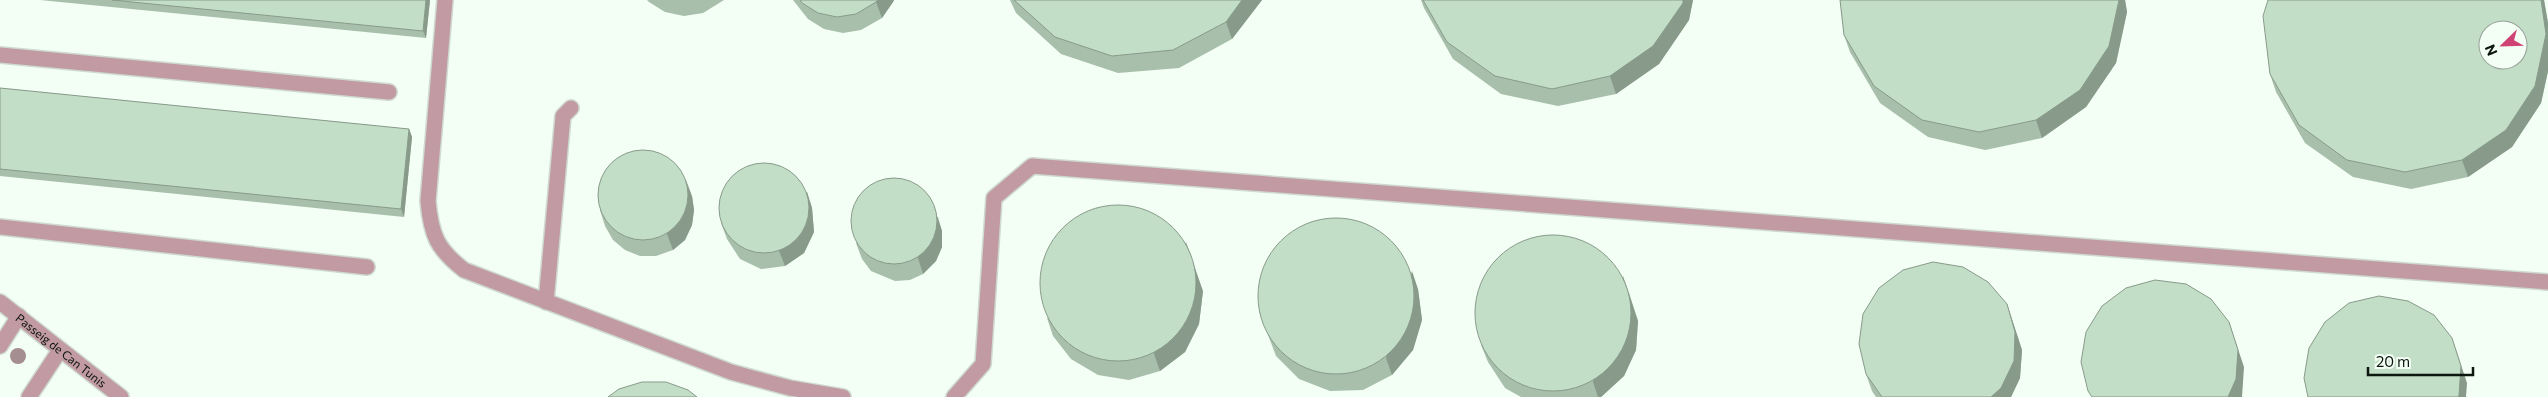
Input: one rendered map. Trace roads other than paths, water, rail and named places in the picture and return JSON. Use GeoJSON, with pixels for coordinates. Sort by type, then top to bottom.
{"type":"FeatureCollection","features":[{"type":"Feature","properties":{"kind":"street"},"geometry":{"type":"LineString","coordinates":[[445,0],[428,201],[435,241],[449,258],[464,270],[731,372],[790,388],[843,397]]}},
{"type":"Feature","properties":{"kind":"street"},"geometry":{"type":"LineString","coordinates":[[0,56],[389,92]]}},
{"type":"Feature","properties":{"kind":"street"},"geometry":{"type":"LineString","coordinates":[[546,302],[562,116],[571,108]]}},
{"type":"Feature","properties":{"kind":"street"},"geometry":{"type":"LineString","coordinates":[[954,397],[983,364],[994,198],[1032,166],[2548,282]]}},
{"type":"Feature","properties":{"kind":"street"},"geometry":{"type":"LineString","coordinates":[[0,227],[368,267]]}},
{"type":"Feature","properties":{"kind":"street","name":"Passeig de Can Tunis"},"geometry":{"type":"LineString","coordinates":[[0,302],[120,397]]}},
{"type":"Feature","properties":{"kind":"street"},"geometry":{"type":"LineString","coordinates":[[0,346],[19,316]]}},
{"type":"Feature","properties":{"kind":"street"},"geometry":{"type":"LineString","coordinates":[[29,397],[60,350]]}}]}
